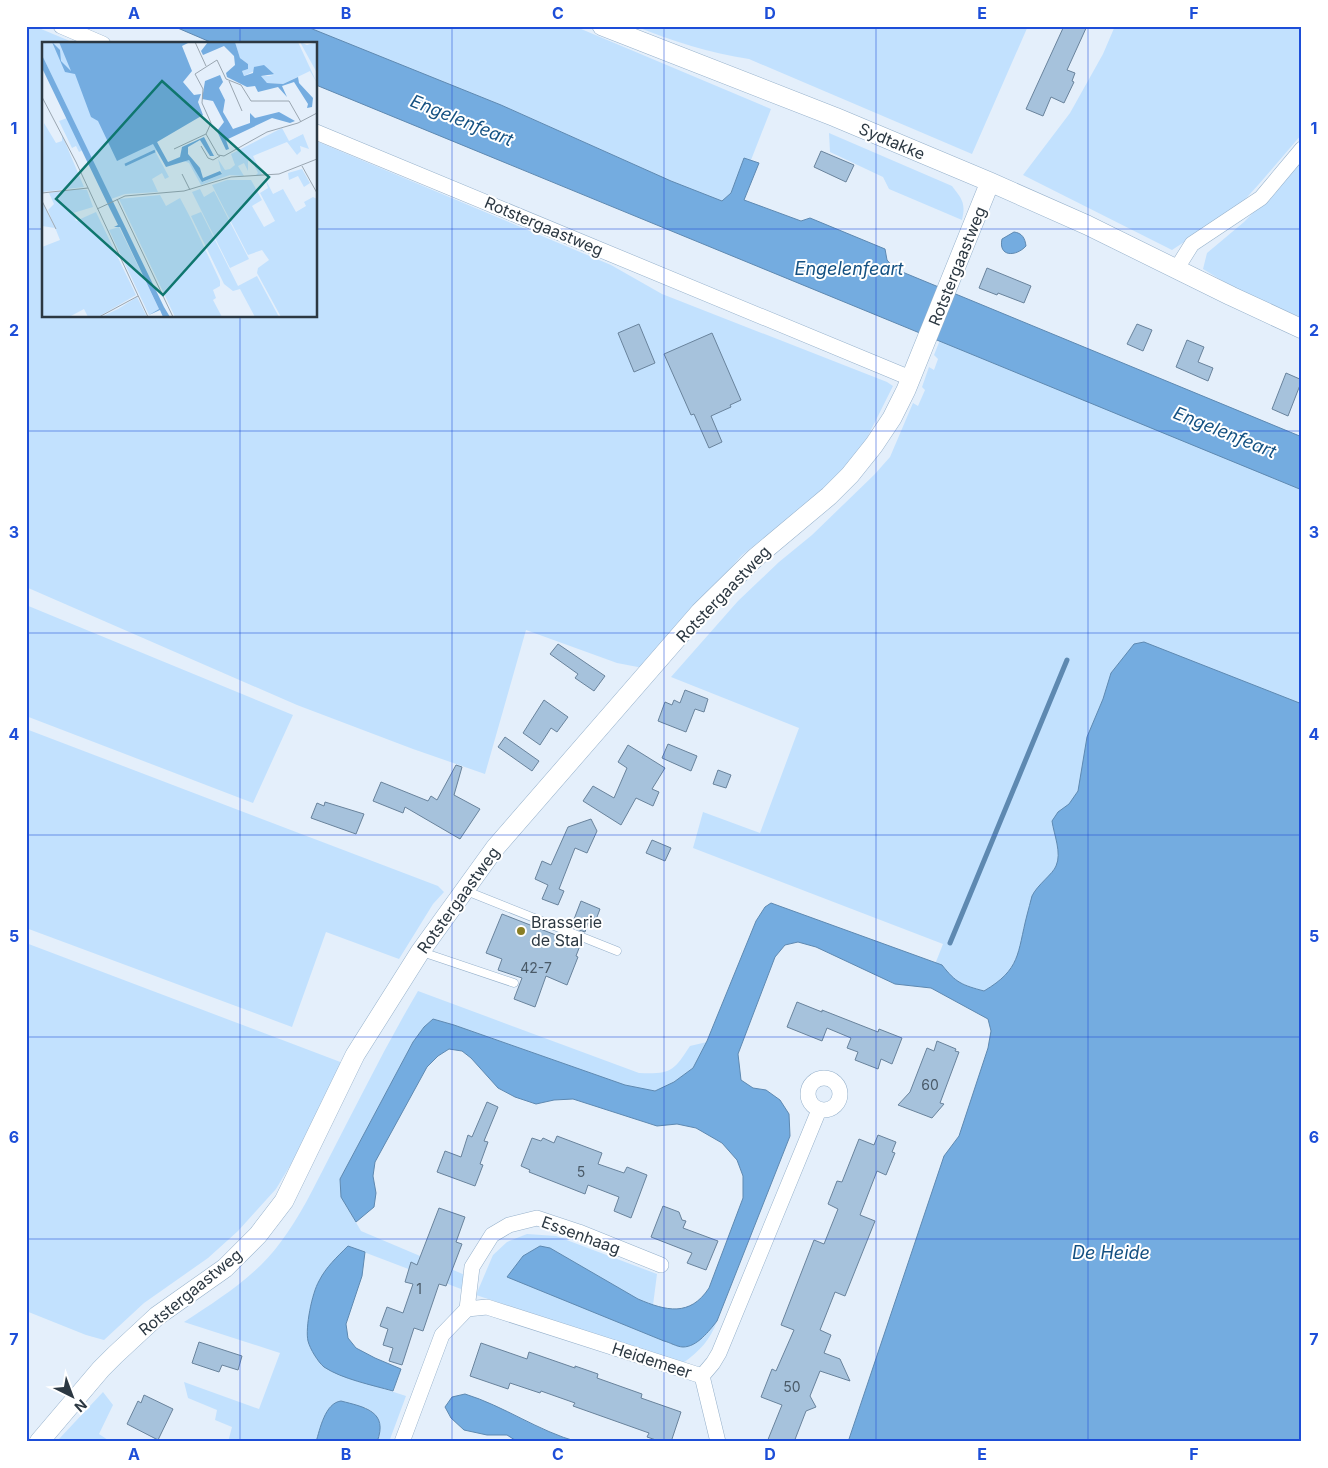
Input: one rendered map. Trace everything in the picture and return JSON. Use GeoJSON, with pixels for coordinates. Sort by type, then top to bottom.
{"type":"FeatureCollection","features":[{"type":"Feature","properties":{"kind":"street"},"geometry":{"type":"LineString","coordinates":[[61,26],[99,42]]}},
{"type":"Feature","properties":{"kind":"street","name":"Sydtakke"},"geometry":{"type":"LineString","coordinates":[[602,26],[835,117],[990,182],[1087,225],[1302,329]]}},
{"type":"Feature","properties":{"kind":"street","name":"Rotstergaastweg"},"geometry":{"type":"LineString","coordinates":[[318,133],[910,378]]}},
{"type":"Feature","properties":{"kind":"street"},"geometry":{"type":"LineString","coordinates":[[1177,268],[1192,244],[1261,198],[1302,149]]}},
{"type":"Feature","properties":{"kind":"street","name":"Rotstergaastweg"},"geometry":{"type":"LineString","coordinates":[[39,1442],[101,1369],[157,1316],[224,1268],[258,1235],[284,1201],[355,1055],[420,952],[495,848],[700,612],[754,558],[829,496],[850,475],[874,445],[892,418],[925,345],[990,182]]}},
{"type":"Feature","properties":{"kind":"street","name":"Heidemeer"},"geometry":{"type":"LineString","coordinates":[[467,1309],[487,1307],[702,1376],[713,1364],[719,1353],[819,1110]]}},
{"type":"Feature","properties":{"kind":"street","name":"Essenhaag"},"geometry":{"type":"LineString","coordinates":[[467,1309],[472,1267],[492,1236],[509,1225],[537,1218],[579,1232],[661,1265]]}},
{"type":"Feature","properties":{"kind":"street"},"geometry":{"type":"LineString","coordinates":[[402,1442],[442,1335],[467,1309]]}},
{"type":"Feature","properties":{"kind":"street"},"geometry":{"type":"LineString","coordinates":[[702,1376],[718,1442]]}},
{"type":"Feature","properties":{"kind":"lane"},"geometry":{"type":"LineString","coordinates":[[464,890],[617,951]]}},
{"type":"Feature","properties":{"kind":"lane"},"geometry":{"type":"LineString","coordinates":[[420,952],[514,984]]}},
{"type":"Feature","properties":{"kind":"shaded area"},"geometry":{"type":"Polygon","coordinates":[[[26,26],[34,26],[72,42],[42,42],[42,318],[318,318],[318,142],[611,265],[662,294],[893,386],[865,442],[849,463],[807,505],[742,555],[643,668],[617,663],[526,630],[485,774],[297,705],[26,587],[26,26]]]}},
{"type":"Feature","properties":{"kind":"shaded area"},"geometry":{"type":"Polygon","coordinates":[[[305,26],[574,26],[771,109],[751,160],[744,158],[731,193],[722,201],[671,181],[501,105],[305,26]]]}},
{"type":"Feature","properties":{"kind":"shaded area"},"geometry":{"type":"Polygon","coordinates":[[[635,26],[1028,26],[972,154],[749,59],[691,46],[635,26]]]}},
{"type":"Feature","properties":{"kind":"shaded area"},"geometry":{"type":"Polygon","coordinates":[[[1115,26],[1302,26],[1302,134],[1240,205],[1172,250],[1023,175],[1070,113],[1103,54],[1115,26]]]}},
{"type":"Feature","properties":{"kind":"shaded area"},"geometry":{"type":"Polygon","coordinates":[[[829,133],[952,186],[962,202],[964,209],[962,220],[889,189],[883,177],[830,152],[829,133]]]}},
{"type":"Feature","properties":{"kind":"shaded area"},"geometry":{"type":"Polygon","coordinates":[[[1302,159],[1302,318],[1234,288],[1203,269],[1207,253],[1244,222],[1282,183],[1302,159]]]}},
{"type":"Feature","properties":{"kind":"shaded area"},"geometry":{"type":"Polygon","coordinates":[[[940,340],[1302,485],[1302,1291],[1007,1011],[932,972],[943,944],[693,848],[703,812],[760,833],[799,728],[671,677],[738,601],[779,562],[812,535],[890,457],[913,403],[918,406],[925,390],[922,387],[929,367],[934,370],[938,359],[934,355],[940,340]]]}},
{"type":"Feature","properties":{"kind":"shaded area"},"geometry":{"type":"Polygon","coordinates":[[[26,605],[293,715],[253,803],[26,716],[26,605]]]}},
{"type":"Feature","properties":{"kind":"shaded area"},"geometry":{"type":"Polygon","coordinates":[[[26,729],[438,886],[444,892],[433,904],[399,959],[326,932],[292,1027],[26,928],[26,729]]]}},
{"type":"Feature","properties":{"kind":"shaded area"},"geometry":{"type":"Polygon","coordinates":[[[26,943],[343,1063],[291,1164],[276,1189],[238,1231],[208,1258],[144,1303],[104,1340],[86,1335],[26,1311],[26,943]]]}},
{"type":"Feature","properties":{"kind":"shaded area"},"geometry":{"type":"Polygon","coordinates":[[[418,991],[639,1073],[658,1073],[670,1070],[690,1046],[707,1042],[693,1068],[674,1082],[655,1091],[625,1085],[433,1019],[424,1027],[413,1042],[340,1179],[341,1197],[361,1231],[465,1275],[461,1289],[348,1246],[335,1373],[406,1396],[389,1442],[377,1442],[380,1434],[373,1412],[365,1407],[324,1417],[316,1442],[228,1442],[232,1427],[215,1420],[217,1410],[188,1398],[184,1382],[259,1409],[280,1353],[184,1322],[248,1277],[270,1255],[287,1233],[306,1202],[383,1053],[418,991]]]}},
{"type":"Feature","properties":{"kind":"shaded area"},"geometry":{"type":"Polygon","coordinates":[[[527,1234],[556,1236],[657,1274],[653,1305],[638,1299],[550,1248],[507,1277],[664,1341],[703,1338],[717,1321],[711,1334],[699,1350],[683,1363],[476,1295],[493,1255],[507,1242],[527,1234]]]}},
{"type":"Feature","properties":{"kind":"shaded area"},"geometry":{"type":"Polygon","coordinates":[[[103,1392],[113,1405],[99,1434],[111,1442],[66,1442],[59,1439],[103,1392]]]}},
{"type":"Feature","properties":{"kind":"water","name":"Engelenfeart"},"geometry":{"type":"Polygon","coordinates":[[[173,26],[305,26],[501,105],[671,181],[722,201],[731,193],[744,158],[759,163],[744,200],[801,221],[810,218],[885,249],[887,260],[895,269],[1302,437],[1302,490],[318,86],[318,42],[210,42],[173,26]]]}},
{"type":"Feature","properties":{"kind":"water"},"geometry":{"type":"Polygon","coordinates":[[[1014,232],[1023,236],[1026,246],[1017,252],[1005,252],[1001,245],[1002,239],[1014,232]]]}},
{"type":"Feature","properties":{"kind":"water","name":"De Heide"},"geometry":{"type":"Polygon","coordinates":[[[1144,642],[1302,704],[1302,1442],[848,1442],[944,1156],[959,1136],[988,1048],[991,1031],[988,1019],[931,988],[895,984],[816,947],[798,942],[785,945],[775,957],[738,1054],[741,1080],[753,1088],[766,1090],[780,1100],[789,1114],[790,1136],[717,1321],[698,1341],[683,1347],[676,1345],[507,1277],[523,1256],[540,1246],[550,1248],[648,1303],[677,1309],[694,1304],[709,1288],[743,1198],[743,1176],[737,1160],[722,1143],[696,1128],[677,1124],[657,1126],[573,1099],[554,1100],[536,1104],[515,1097],[498,1088],[471,1058],[462,1051],[449,1049],[438,1056],[427,1067],[375,1162],[373,1176],[376,1193],[374,1207],[356,1222],[341,1197],[340,1179],[413,1042],[424,1027],[433,1019],[625,1085],[655,1091],[674,1082],[693,1068],[707,1041],[756,921],[765,907],[771,903],[942,965],[956,980],[970,987],[984,991],[996,983],[1011,968],[1016,959],[1032,896],[1052,873],[1058,861],[1058,850],[1052,821],[1058,812],[1069,804],[1078,791],[1087,737],[1103,699],[1111,673],[1134,644],[1144,642]]]}},
{"type":"Feature","properties":{"kind":"water"},"geometry":{"type":"Polygon","coordinates":[[[348,1246],[365,1252],[362,1276],[346,1324],[348,1338],[356,1348],[401,1369],[393,1391],[331,1371],[319,1362],[310,1348],[307,1335],[308,1319],[316,1286],[328,1267],[348,1246]]]}},
{"type":"Feature","properties":{"kind":"water"},"geometry":{"type":"Polygon","coordinates":[[[465,1394],[493,1405],[549,1432],[578,1442],[518,1442],[507,1435],[487,1435],[464,1430],[451,1418],[445,1407],[452,1397],[465,1394]]]}},
{"type":"Feature","properties":{"kind":"water"},"geometry":{"type":"Polygon","coordinates":[[[341,1401],[366,1408],[377,1417],[380,1423],[380,1432],[377,1442],[316,1442],[327,1411],[335,1403],[341,1401]]]}},
{"type":"Feature","properties":{"kind":"building"},"geometry":{"type":"Polygon","coordinates":[[[1064,26],[1087,26],[1067,70],[1075,73],[1072,81],[1074,82],[1064,103],[1051,97],[1043,116],[1026,109],[1064,26]]]}},
{"type":"Feature","properties":{"kind":"building"},"geometry":{"type":"Polygon","coordinates":[[[821,151],[854,165],[846,182],[814,167],[821,151]]]}},
{"type":"Feature","properties":{"kind":"building"},"geometry":{"type":"Polygon","coordinates":[[[987,268],[1031,286],[1024,303],[979,288],[987,268]]]}},
{"type":"Feature","properties":{"kind":"building"},"geometry":{"type":"Polygon","coordinates":[[[639,324],[655,363],[634,372],[618,333],[639,324]]]}},
{"type":"Feature","properties":{"kind":"building"},"geometry":{"type":"Polygon","coordinates":[[[1137,324],[1152,330],[1143,351],[1127,344],[1137,324]]]}},
{"type":"Feature","properties":{"kind":"building"},"geometry":{"type":"Polygon","coordinates":[[[712,333],[741,400],[711,416],[722,442],[709,448],[694,414],[691,415],[664,354],[712,333]]]}},
{"type":"Feature","properties":{"kind":"building"},"geometry":{"type":"Polygon","coordinates":[[[1187,340],[1204,347],[1198,362],[1213,368],[1208,381],[1176,367],[1187,340]]]}},
{"type":"Feature","properties":{"kind":"building"},"geometry":{"type":"Polygon","coordinates":[[[1286,373],[1302,380],[1288,416],[1272,409],[1286,373]]]}},
{"type":"Feature","properties":{"kind":"building"},"geometry":{"type":"Polygon","coordinates":[[[558,644],[605,676],[594,691],[575,678],[578,674],[550,654],[558,644]]]}},
{"type":"Feature","properties":{"kind":"building"},"geometry":{"type":"Polygon","coordinates":[[[685,690],[708,699],[704,712],[695,709],[686,732],[658,721],[665,702],[672,705],[674,700],[680,703],[685,690]]]}},
{"type":"Feature","properties":{"kind":"building"},"geometry":{"type":"Polygon","coordinates":[[[544,700],[568,717],[557,732],[551,728],[540,745],[523,733],[544,700]]]}},
{"type":"Feature","properties":{"kind":"building"},"geometry":{"type":"Polygon","coordinates":[[[505,737],[539,761],[532,771],[498,747],[505,737]]]}},
{"type":"Feature","properties":{"kind":"building"},"geometry":{"type":"Polygon","coordinates":[[[668,744],[697,756],[691,771],[662,758],[668,744]]]}},
{"type":"Feature","properties":{"kind":"building"},"geometry":{"type":"Polygon","coordinates":[[[628,745],[665,768],[652,789],[659,792],[653,806],[636,798],[621,825],[583,801],[593,786],[614,798],[627,768],[618,762],[628,745]]]}},
{"type":"Feature","properties":{"kind":"building"},"geometry":{"type":"Polygon","coordinates":[[[456,765],[462,767],[454,795],[480,809],[460,839],[405,807],[403,813],[373,801],[381,782],[428,801],[431,796],[437,800],[456,765]]]}},
{"type":"Feature","properties":{"kind":"building"},"geometry":{"type":"Polygon","coordinates":[[[718,770],[731,775],[726,788],[713,784],[718,770]]]}},
{"type":"Feature","properties":{"kind":"building"},"geometry":{"type":"Polygon","coordinates":[[[325,802],[364,814],[356,834],[311,818],[317,803],[324,806],[325,802]]]}},
{"type":"Feature","properties":{"kind":"building"},"geometry":{"type":"Polygon","coordinates":[[[591,819],[597,831],[587,853],[575,848],[559,889],[564,891],[558,905],[542,899],[548,885],[535,879],[542,861],[551,865],[568,827],[591,819]]]}},
{"type":"Feature","properties":{"kind":"building"},"geometry":{"type":"Polygon","coordinates":[[[652,840],[671,848],[665,861],[646,853],[652,840]]]}},
{"type":"Feature","properties":{"kind":"building"},"geometry":{"type":"Polygon","coordinates":[[[581,901],[600,909],[594,925],[588,923],[585,932],[571,927],[581,901]]]}},
{"type":"Feature","properties":{"kind":"building"},"geometry":{"type":"Polygon","coordinates":[[[502,914],[581,943],[576,956],[578,957],[567,985],[546,976],[535,1007],[514,999],[522,978],[498,970],[502,959],[486,953],[502,914]]]}},
{"type":"Feature","properties":{"kind":"building"},"geometry":{"type":"Polygon","coordinates":[[[797,1002],[878,1032],[879,1029],[902,1038],[892,1064],[881,1059],[878,1069],[855,1060],[858,1052],[847,1048],[851,1038],[827,1028],[822,1041],[787,1027],[797,1002]]]}},
{"type":"Feature","properties":{"kind":"building"},"geometry":{"type":"Polygon","coordinates":[[[937,1041],[959,1052],[940,1103],[944,1104],[932,1118],[898,1105],[910,1092],[927,1048],[934,1051],[937,1041]]]}},
{"type":"Feature","properties":{"kind":"building"},"geometry":{"type":"Polygon","coordinates":[[[487,1102],[498,1107],[484,1141],[488,1142],[480,1164],[483,1165],[475,1186],[437,1172],[445,1151],[461,1157],[468,1135],[472,1137],[487,1102]]]}},
{"type":"Feature","properties":{"kind":"building"},"geometry":{"type":"Polygon","coordinates":[[[878,1135],[896,1142],[892,1152],[895,1153],[886,1175],[877,1171],[860,1215],[875,1221],[845,1296],[835,1292],[820,1330],[831,1335],[824,1353],[840,1359],[850,1381],[820,1371],[810,1396],[816,1407],[806,1411],[794,1442],[767,1442],[782,1405],[761,1397],[772,1369],[776,1371],[794,1330],[781,1325],[814,1240],[824,1244],[838,1209],[828,1204],[837,1181],[842,1182],[859,1139],[874,1145],[878,1135]]]}},
{"type":"Feature","properties":{"kind":"building"},"geometry":{"type":"Polygon","coordinates":[[[557,1136],[602,1153],[598,1164],[624,1173],[627,1167],[647,1175],[631,1218],[614,1211],[619,1197],[588,1185],[585,1194],[529,1172],[530,1170],[521,1166],[532,1138],[541,1141],[543,1138],[554,1143],[557,1136]]]}},
{"type":"Feature","properties":{"kind":"building"},"geometry":{"type":"Polygon","coordinates":[[[663,1206],[679,1212],[682,1220],[686,1221],[683,1228],[718,1241],[706,1270],[687,1263],[692,1253],[651,1237],[663,1206]]]}},
{"type":"Feature","properties":{"kind":"building"},"geometry":{"type":"Polygon","coordinates":[[[439,1208],[465,1217],[456,1242],[462,1244],[446,1286],[439,1284],[423,1331],[414,1328],[402,1365],[389,1361],[393,1348],[383,1345],[388,1329],[380,1326],[387,1307],[403,1313],[413,1284],[405,1282],[411,1262],[417,1265],[439,1208]]]}},
{"type":"Feature","properties":{"kind":"building"},"geometry":{"type":"Polygon","coordinates":[[[199,1342],[242,1356],[238,1370],[222,1365],[219,1372],[192,1363],[199,1342]]]}},
{"type":"Feature","properties":{"kind":"building"},"geometry":{"type":"Polygon","coordinates":[[[481,1343],[527,1359],[529,1352],[575,1368],[575,1366],[598,1374],[597,1378],[642,1394],[641,1398],[681,1412],[671,1442],[662,1442],[647,1437],[649,1433],[573,1406],[575,1403],[541,1391],[540,1393],[510,1383],[508,1389],[470,1376],[481,1343]]]}},
{"type":"Feature","properties":{"kind":"building"},"geometry":{"type":"Polygon","coordinates":[[[144,1395],[173,1409],[158,1440],[127,1424],[138,1401],[141,1403],[144,1395]]]}},
{"type":"Feature","properties":{"kind":"waterway"},"geometry":{"type":"LineString","coordinates":[[950,943],[1067,660]]}},
{"type":"Feature","properties":{"kind":"place","name":"Brasserie de Stal"},"geometry":{"type":"Point","coordinates":[521,931]}}]}
